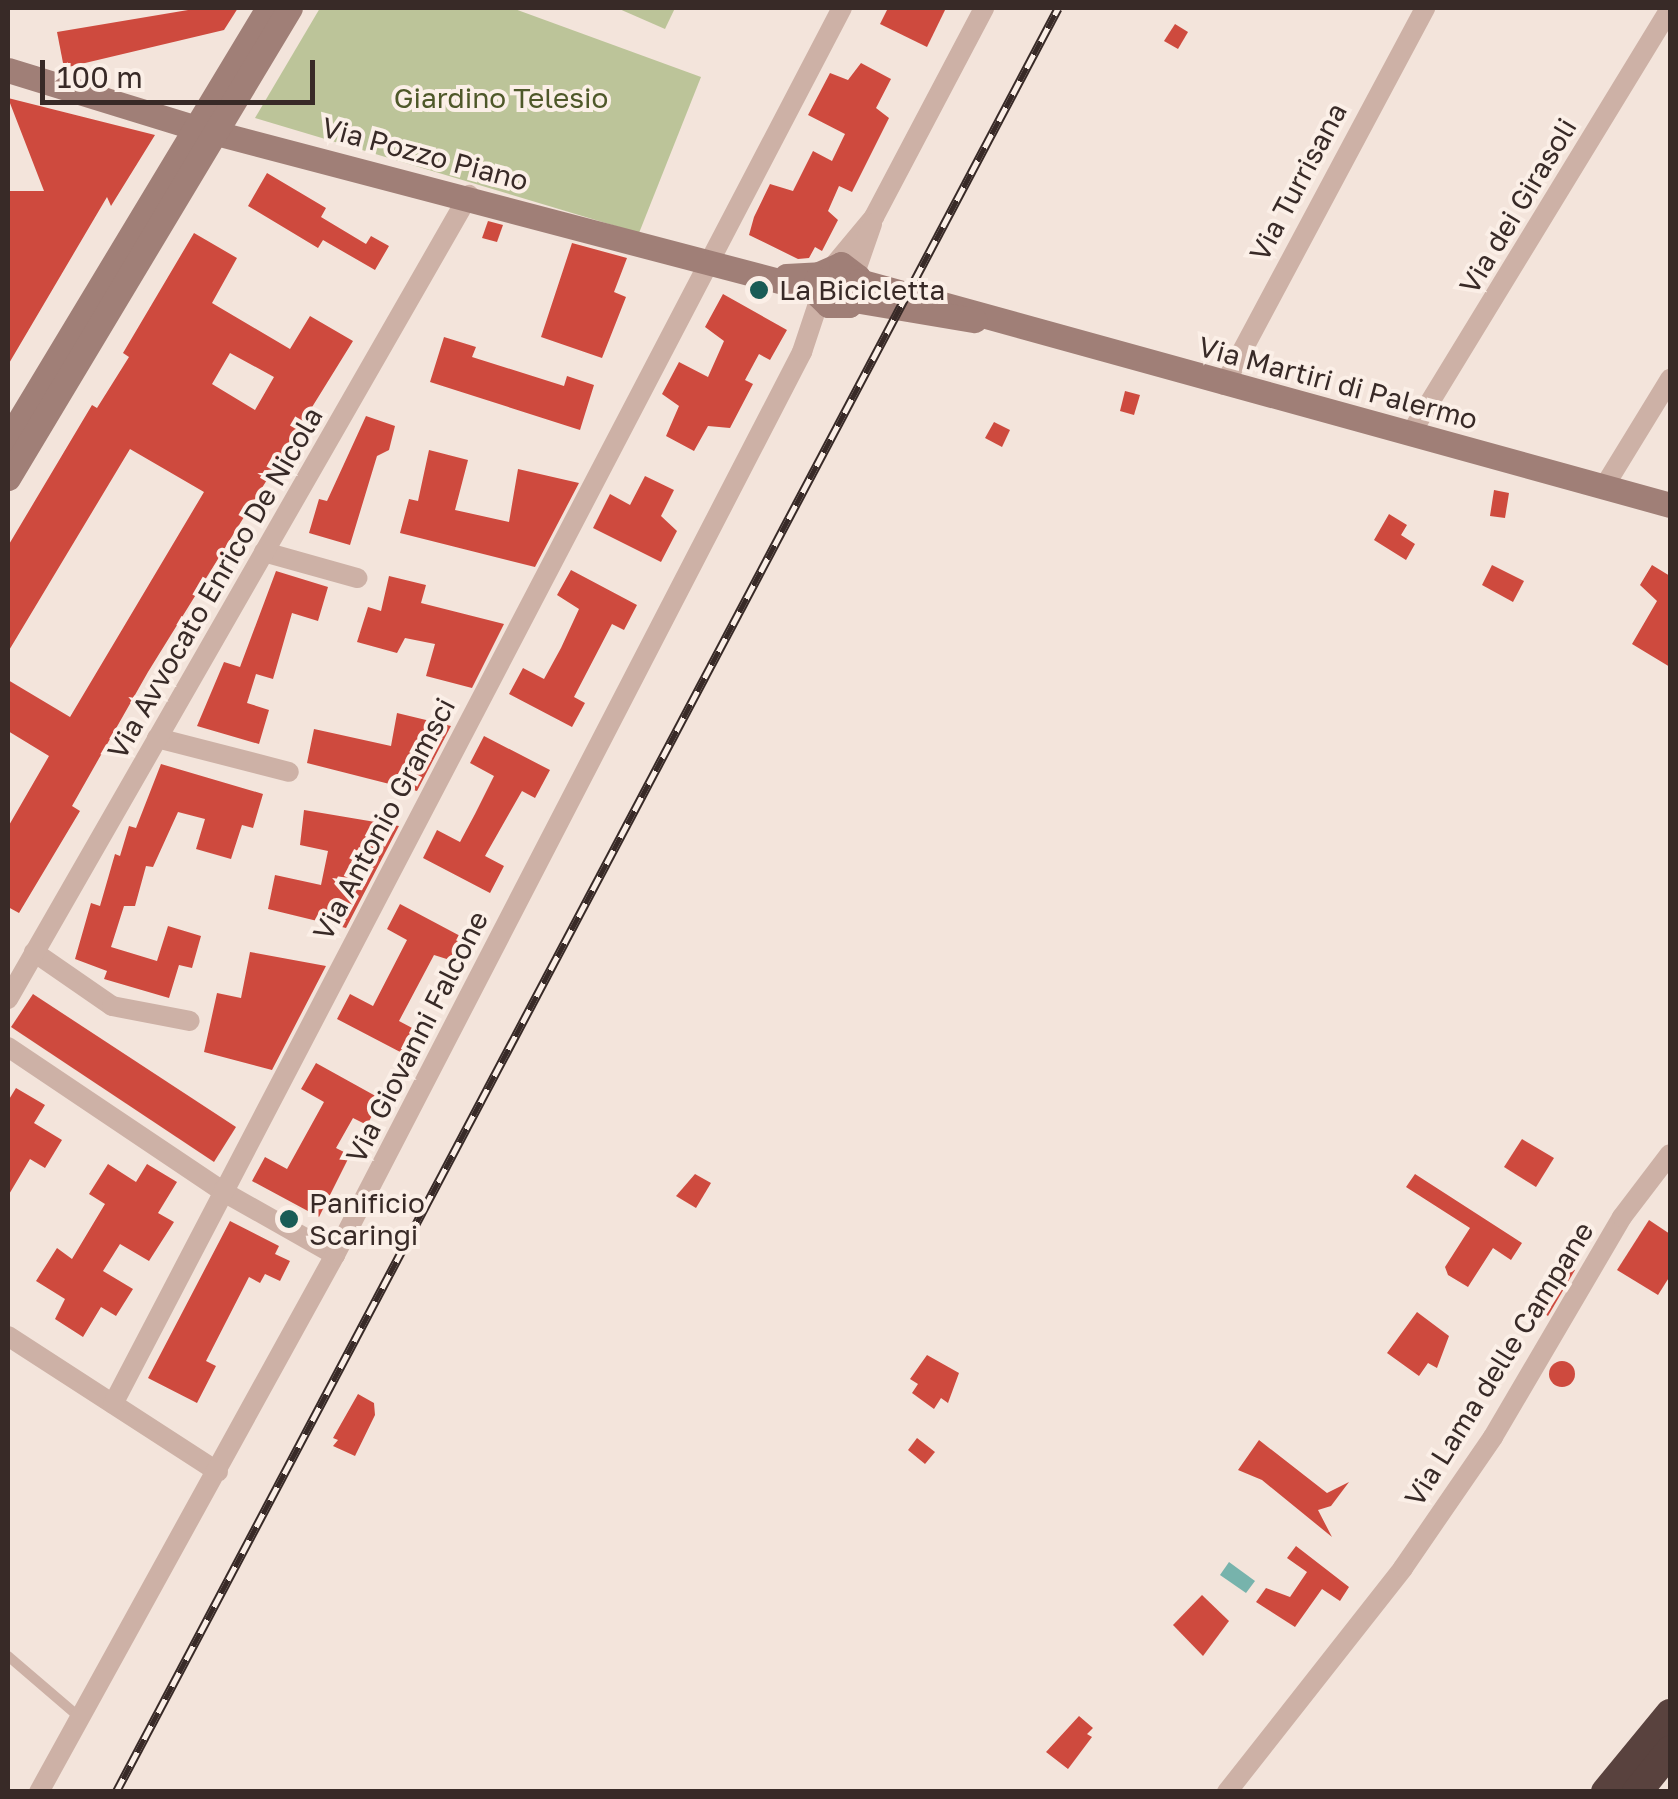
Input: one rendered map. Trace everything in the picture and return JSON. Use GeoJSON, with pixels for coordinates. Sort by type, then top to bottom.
{"type":"FeatureCollection","features":[{"type":"Feature","properties":{"kind":"highway"},"geometry":{"type":"LineString","coordinates":[[1606,1792],[1670,1714]]}},
{"type":"Feature","properties":{"kind":"highway"},"geometry":{"type":"LineString","coordinates":[[1637,1792],[1670,1751]]}},
{"type":"Feature","properties":{"kind":"street"},"geometry":{"type":"LineString","coordinates":[[8,478],[206,129],[268,8]]}},
{"type":"Feature","properties":{"kind":"street"},"geometry":{"type":"LineString","coordinates":[[8,439],[206,129],[290,8]]}},
{"type":"Feature","properties":{"kind":"street","name":"Via Antonio Gramsci"},"geometry":{"type":"LineString","coordinates":[[113,1404],[706,260],[842,8]]}},
{"type":"Feature","properties":{"kind":"street"},"geometry":{"type":"LineString","coordinates":[[838,286],[984,8]]}},
{"type":"Feature","properties":{"kind":"street","name":"Via Turrisana"},"geometry":{"type":"LineString","coordinates":[[1224,384],[1424,8]]}},
{"type":"Feature","properties":{"kind":"street","name":"Via dei Girasoli"},"geometry":{"type":"LineString","coordinates":[[1411,434],[1670,8]]}},
{"type":"Feature","properties":{"kind":"street","name":"Via Pozzo Piano"},"geometry":{"type":"LineString","coordinates":[[8,70],[206,129],[706,260],[838,286],[935,318],[989,321]]}},
{"type":"Feature","properties":{"kind":"street","name":"Via Avvocato Enrico De Nicola"},"geometry":{"type":"LineString","coordinates":[[8,999],[469,195]]}},
{"type":"Feature","properties":{"kind":"street","name":"Via Giovanni Falcone"},"geometry":{"type":"LineString","coordinates":[[39,1792],[335,1254],[838,286]]}},
{"type":"Feature","properties":{"kind":"street","name":"Via Martiri di Palermo"},"geometry":{"type":"LineString","coordinates":[[989,321],[1607,482],[1670,504]]}},
{"type":"Feature","properties":{"kind":"street"},"geometry":{"type":"LineString","coordinates":[[1607,482],[1670,379]]}},
{"type":"Feature","properties":{"kind":"street"},"geometry":{"type":"LineString","coordinates":[[264,552],[357,578]]}},
{"type":"Feature","properties":{"kind":"street"},"geometry":{"type":"LineString","coordinates":[[157,738],[289,772]]}},
{"type":"Feature","properties":{"kind":"street"},"geometry":{"type":"LineString","coordinates":[[34,952],[112,1006],[190,1021]]}},
{"type":"Feature","properties":{"kind":"street"},"geometry":{"type":"LineString","coordinates":[[8,1047],[222,1191],[335,1254]]}},
{"type":"Feature","properties":{"kind":"street","name":"Via Lama delle Campane"},"geometry":{"type":"LineString","coordinates":[[1227,1792],[1403,1568],[1494,1437],[1622,1217],[1670,1154]]}},
{"type":"Feature","properties":{"kind":"street"},"geometry":{"type":"LineString","coordinates":[[8,1336],[218,1472]]}},
{"type":"Feature","properties":{"kind":"lane"},"geometry":{"type":"LineString","coordinates":[[8,1656],[78,1716]]}},
{"type":"Feature","properties":{"kind":"green space","name":"Giardino Telesio"},"geometry":{"type":"Polygon","coordinates":[[[320,8],[512,8],[701,77],[639,233],[255,118],[320,8]]]}},
{"type":"Feature","properties":{"kind":"green space"},"geometry":{"type":"Polygon","coordinates":[[[617,8],[675,8],[665,29],[617,8]]]}},
{"type":"Feature","properties":{"kind":"water"},"geometry":{"type":"Polygon","coordinates":[[[1229,1562],[1255,1581],[1246,1593],[1220,1575],[1229,1562]]]}},
{"type":"Feature","properties":{"kind":"building"},"geometry":{"type":"Polygon","coordinates":[[[200,8],[238,8],[224,30],[64,68],[57,32],[200,8]]]}},
{"type":"Feature","properties":{"kind":"building"},"geometry":{"type":"Polygon","coordinates":[[[888,8],[946,8],[927,47],[880,24],[888,8]]]}},
{"type":"Feature","properties":{"kind":"building"},"geometry":{"type":"Polygon","coordinates":[[[1175,24],[1188,32],[1178,49],[1164,41],[1175,24]]]}},
{"type":"Feature","properties":{"kind":"building"},"geometry":{"type":"Polygon","coordinates":[[[861,63],[891,79],[876,108],[889,118],[852,192],[839,186],[828,211],[838,220],[822,251],[815,247],[809,258],[798,259],[749,235],[754,217],[770,184],[793,191],[813,151],[832,161],[845,134],[808,115],[830,73],[848,80],[861,63]]]}},
{"type":"Feature","properties":{"kind":"building"},"geometry":{"type":"Polygon","coordinates":[[[8,98],[155,135],[111,206],[107,197],[8,365],[8,191],[44,191],[8,98]]]}},
{"type":"Feature","properties":{"kind":"building"},"geometry":{"type":"Polygon","coordinates":[[[267,173],[326,208],[321,217],[366,244],[371,236],[389,246],[375,270],[323,240],[318,248],[248,206],[267,173]]]}},
{"type":"Feature","properties":{"kind":"building"},"geometry":{"type":"Polygon","coordinates":[[[488,221],[503,225],[497,242],[482,238],[488,221]]]}},
{"type":"Feature","properties":{"kind":"building"},"geometry":{"type":"Polygon","coordinates":[[[194,233],[237,258],[212,303],[290,349],[310,316],[353,341],[148,672],[72,806],[80,811],[19,913],[8,907],[8,827],[49,756],[8,731],[8,680],[70,717],[204,492],[130,449],[8,652],[8,546],[92,405],[97,408],[129,357],[123,353],[194,233]],[[230,353],[212,384],[255,410],[274,377],[230,353]]]}},
{"type":"Feature","properties":{"kind":"building"},"geometry":{"type":"Polygon","coordinates":[[[572,243],[627,258],[614,292],[626,297],[602,358],[541,337],[572,243]]]}},
{"type":"Feature","properties":{"kind":"building"},"geometry":{"type":"Polygon","coordinates":[[[723,294],[787,330],[770,360],[759,354],[745,380],[753,384],[730,428],[708,426],[694,451],[666,436],[679,406],[662,394],[679,362],[708,377],[724,341],[705,327],[723,294]]]}},
{"type":"Feature","properties":{"kind":"building"},"geometry":{"type":"Polygon","coordinates":[[[444,337],[476,347],[472,357],[564,386],[567,376],[594,385],[580,430],[430,382],[444,337]]]}},
{"type":"Feature","properties":{"kind":"building"},"geometry":{"type":"Polygon","coordinates":[[[1125,391],[1140,395],[1134,415],[1120,411],[1125,391]]]}},
{"type":"Feature","properties":{"kind":"building"},"geometry":{"type":"Polygon","coordinates":[[[366,416],[395,426],[389,450],[377,456],[350,545],[309,533],[319,499],[327,501],[366,416]]]}},
{"type":"Feature","properties":{"kind":"building"},"geometry":{"type":"Polygon","coordinates":[[[994,422],[1010,430],[1002,447],[985,438],[994,422]]]}},
{"type":"Feature","properties":{"kind":"building"},"geometry":{"type":"Polygon","coordinates":[[[429,450],[468,460],[455,510],[509,522],[518,469],[579,483],[535,567],[400,533],[409,499],[418,501],[429,450]]]}},
{"type":"Feature","properties":{"kind":"building"},"geometry":{"type":"Polygon","coordinates":[[[645,476],[674,490],[661,516],[677,531],[661,562],[593,528],[610,494],[630,505],[645,476]]]}},
{"type":"Feature","properties":{"kind":"building"},"geometry":{"type":"Polygon","coordinates":[[[1494,490],[1509,493],[1505,518],[1490,516],[1494,490]]]}},
{"type":"Feature","properties":{"kind":"building"},"geometry":{"type":"Polygon","coordinates":[[[1389,514],[1407,525],[1401,535],[1415,544],[1406,560],[1374,540],[1389,514]]]}},
{"type":"Feature","properties":{"kind":"building"},"geometry":{"type":"Polygon","coordinates":[[[1492,565],[1524,581],[1513,602],[1482,585],[1492,565]]]}},
{"type":"Feature","properties":{"kind":"building"},"geometry":{"type":"Polygon","coordinates":[[[1652,565],[1670,576],[1670,667],[1632,644],[1657,601],[1640,585],[1652,565]]]}},
{"type":"Feature","properties":{"kind":"building"},"geometry":{"type":"Polygon","coordinates":[[[571,570],[637,605],[624,630],[612,624],[574,697],[585,703],[572,727],[509,694],[523,668],[544,679],[561,648],[579,609],[557,595],[571,570]]]}},
{"type":"Feature","properties":{"kind":"building"},"geometry":{"type":"Polygon","coordinates":[[[276,571],[328,587],[318,621],[292,613],[273,679],[256,674],[247,703],[269,710],[259,744],[197,726],[224,662],[240,667],[276,571]]]}},
{"type":"Feature","properties":{"kind":"building"},"geometry":{"type":"Polygon","coordinates":[[[389,576],[426,585],[421,603],[504,624],[472,688],[426,676],[435,644],[405,638],[397,653],[357,642],[368,607],[381,611],[389,576]]]}},
{"type":"Feature","properties":{"kind":"building"},"geometry":{"type":"Polygon","coordinates":[[[397,713],[451,726],[417,791],[307,763],[314,729],[391,746],[397,713]]]}},
{"type":"Feature","properties":{"kind":"building"},"geometry":{"type":"Polygon","coordinates":[[[484,736],[550,770],[535,798],[522,791],[485,856],[504,866],[490,893],[423,858],[437,830],[460,842],[494,776],[470,763],[484,736]]]}},
{"type":"Feature","properties":{"kind":"building"},"geometry":{"type":"Polygon","coordinates":[[[161,764],[263,794],[253,828],[242,825],[231,859],[196,849],[205,819],[178,812],[153,867],[146,866],[135,906],[124,906],[111,947],[157,961],[168,926],[201,936],[192,968],[179,965],[169,998],[104,979],[107,971],[75,959],[91,903],[100,906],[115,854],[120,856],[129,826],[136,828],[161,764]]]}},
{"type":"Feature","properties":{"kind":"building"},"geometry":{"type":"Polygon","coordinates":[[[304,810],[399,826],[346,928],[268,909],[275,875],[321,885],[328,851],[300,845],[304,810]]]}},
{"type":"Feature","properties":{"kind":"building"},"geometry":{"type":"Polygon","coordinates":[[[400,904],[464,938],[453,961],[434,955],[399,1021],[416,1030],[404,1054],[337,1019],[350,994],[373,1006],[407,940],[387,929],[400,904]]]}},
{"type":"Feature","properties":{"kind":"building"},"geometry":{"type":"Polygon","coordinates":[[[250,952],[326,966],[272,1070],[204,1052],[217,993],[241,998],[250,952]]]}},
{"type":"Feature","properties":{"kind":"building"},"geometry":{"type":"Polygon","coordinates":[[[33,994],[236,1127],[214,1162],[11,1027],[33,994]]]}},
{"type":"Feature","properties":{"kind":"building"},"geometry":{"type":"Polygon","coordinates":[[[316,1063],[381,1099],[367,1125],[353,1118],[336,1148],[350,1155],[319,1217],[252,1181],[265,1157],[287,1169],[324,1102],[301,1089],[316,1063]]]}},
{"type":"Feature","properties":{"kind":"building"},"geometry":{"type":"Polygon","coordinates":[[[16,1088],[45,1105],[34,1123],[62,1140],[45,1168],[30,1159],[8,1196],[8,1101],[16,1088]]]}},
{"type":"Feature","properties":{"kind":"building"},"geometry":{"type":"Polygon","coordinates":[[[1522,1139],[1554,1158],[1536,1187],[1504,1167],[1522,1139]]]}},
{"type":"Feature","properties":{"kind":"building"},"geometry":{"type":"Polygon","coordinates":[[[108,1164],[136,1182],[147,1164],[177,1182],[158,1213],[174,1222],[149,1261],[120,1244],[103,1271],[133,1289],[116,1316],[101,1307],[83,1337],[55,1319],[65,1299],[36,1281],[57,1248],[72,1259],[105,1204],[89,1194],[108,1164]]]}},
{"type":"Feature","properties":{"kind":"building"},"geometry":{"type":"Polygon","coordinates":[[[695,1174],[711,1183],[696,1208],[676,1196],[695,1174]]]}},
{"type":"Feature","properties":{"kind":"building"},"geometry":{"type":"Polygon","coordinates":[[[1415,1174],[1522,1243],[1511,1260],[1493,1248],[1468,1287],[1448,1275],[1445,1267],[1470,1228],[1406,1187],[1415,1174]]]}},
{"type":"Feature","properties":{"kind":"building"},"geometry":{"type":"Polygon","coordinates":[[[1649,1220],[1670,1234],[1670,1276],[1658,1295],[1617,1270],[1649,1220]]]}},
{"type":"Feature","properties":{"kind":"building"},"geometry":{"type":"Polygon","coordinates":[[[230,1221],[279,1246],[275,1254],[290,1261],[280,1281],[265,1274],[260,1283],[249,1277],[206,1361],[216,1366],[197,1403],[148,1378],[230,1221]]]}},
{"type":"Feature","properties":{"kind":"building"},"geometry":{"type":"Polygon","coordinates":[[[1568,1266],[1575,1270],[1548,1316],[1541,1311],[1568,1266]]]}},
{"type":"Feature","properties":{"kind":"building"},"geometry":{"type":"Polygon","coordinates":[[[1417,1312],[1449,1336],[1437,1368],[1428,1363],[1419,1376],[1387,1353],[1417,1312]]]}},
{"type":"Feature","properties":{"kind":"building"},"geometry":{"type":"Polygon","coordinates":[[[927,1355],[959,1373],[948,1403],[941,1398],[934,1409],[912,1393],[918,1384],[910,1379],[927,1355]]]}},
{"type":"Feature","properties":{"kind":"building"},"geometry":{"type":"Polygon","coordinates":[[[1562,1361],[1571,1365],[1575,1374],[1571,1383],[1562,1387],[1553,1383],[1549,1374],[1553,1365],[1562,1361]]]}},
{"type":"Feature","properties":{"kind":"building"},"geometry":{"type":"Polygon","coordinates":[[[358,1394],[374,1403],[375,1415],[355,1456],[333,1446],[338,1440],[333,1438],[358,1394]]]}},
{"type":"Feature","properties":{"kind":"building"},"geometry":{"type":"Polygon","coordinates":[[[917,1438],[935,1452],[925,1464],[908,1450],[917,1438]]]}},
{"type":"Feature","properties":{"kind":"building"},"geometry":{"type":"Polygon","coordinates":[[[1259,1440],[1327,1493],[1349,1482],[1331,1506],[1318,1510],[1332,1537],[1262,1480],[1238,1470],[1259,1440]]]}},
{"type":"Feature","properties":{"kind":"building"},"geometry":{"type":"Polygon","coordinates":[[[1296,1546],[1349,1587],[1340,1601],[1322,1589],[1295,1627],[1256,1602],[1266,1588],[1290,1597],[1307,1572],[1287,1558],[1296,1546]]]}},
{"type":"Feature","properties":{"kind":"building"},"geometry":{"type":"Polygon","coordinates":[[[1202,1595],[1229,1621],[1203,1656],[1173,1625],[1202,1595]]]}},
{"type":"Feature","properties":{"kind":"building"},"geometry":{"type":"Polygon","coordinates":[[[1079,1716],[1093,1728],[1087,1734],[1092,1737],[1068,1769],[1046,1752],[1079,1716]]]}},
{"type":"Feature","properties":{"kind":"railway"},"geometry":{"type":"LineString","coordinates":[[116,1792],[1058,8]]}},
{"type":"Feature","properties":{"kind":"place","name":"La Bicicletta"},"geometry":{"type":"Point","coordinates":[759,290]}},
{"type":"Feature","properties":{"kind":"place","name":"Panificio Scaringi"},"geometry":{"type":"Point","coordinates":[289,1219]}}]}
